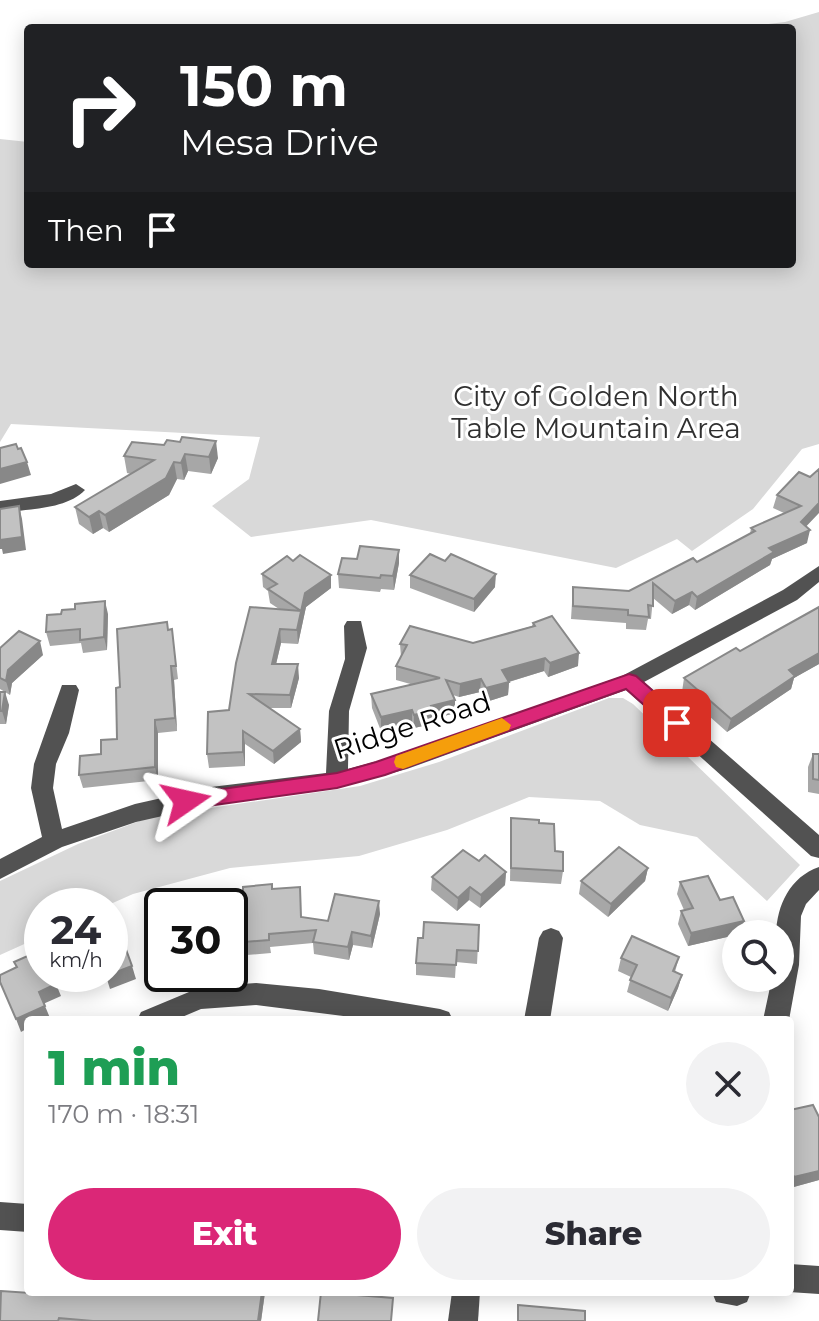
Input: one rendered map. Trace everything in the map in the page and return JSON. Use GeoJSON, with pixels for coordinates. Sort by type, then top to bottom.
{"type":"FeatureCollection","features":[{"type":"Feature","properties":{"kind":"street"},"geometry":{"type":"LineString","coordinates":[[0,507],[54,499],[76,490]]}},
{"type":"Feature","properties":{"kind":"street","name":"Ridge Road"},"geometry":{"type":"LineString","coordinates":[[0,870],[54,841],[135,813],[211,796],[337,780],[399,763],[629,681],[790,595],[819,572]]}},
{"type":"Feature","properties":{"kind":"street"},"geometry":{"type":"LineString","coordinates":[[337,780],[339,710],[355,666],[359,641],[354,626]]}},
{"type":"Feature","properties":{"kind":"street"},"geometry":{"type":"LineString","coordinates":[[629,681],[819,849]]}},
{"type":"Feature","properties":{"kind":"street"},"geometry":{"type":"LineString","coordinates":[[54,841],[42,788],[45,764],[58,733],[69,690]]}},
{"type":"Feature","properties":{"kind":"street"},"geometry":{"type":"LineString","coordinates":[[777,1016],[787,964],[787,924],[798,892],[819,877]]}},
{"type":"Feature","properties":{"kind":"street"},"geometry":{"type":"LineString","coordinates":[[538,1016],[551,938]]}},
{"type":"Feature","properties":{"kind":"street"},"geometry":{"type":"LineString","coordinates":[[159,1016],[200,998],[235,995],[270,995],[413,1016]]}},
{"type":"Feature","properties":{"kind":"street"},"geometry":{"type":"LineString","coordinates":[[0,1216],[24,1218]]}},
{"type":"Feature","properties":{"kind":"street"},"geometry":{"type":"LineString","coordinates":[[794,1278],[819,1280]]}},
{"type":"Feature","properties":{"kind":"street"},"geometry":{"type":"LineString","coordinates":[[463,1321],[466,1296]]}},
{"type":"Feature","properties":{"kind":"green space","name":"City of Golden North Table Mountain Area"},"geometry":{"type":"Polygon","coordinates":[[[819,12],[819,444],[802,449],[753,509],[692,551],[677,539],[616,568],[371,520],[251,537],[212,506],[249,479],[260,437],[11,424],[0,442],[0,139],[24,142],[24,268],[796,268],[796,24],[768,24],[819,12]]]}},
{"type":"Feature","properties":{"kind":"green space"},"geometry":{"type":"Polygon","coordinates":[[[609,698],[623,698],[633,704],[800,865],[767,901],[697,837],[640,825],[600,801],[529,797],[447,830],[359,856],[230,868],[155,888],[144,888],[144,891],[128,896],[128,888],[24,888],[24,944],[0,955],[0,881],[78,844],[150,817],[360,786],[439,762],[609,698]]]}},
{"type":"Feature","properties":{"kind":"building"},"geometry":{"type":"Polygon","coordinates":[[[182,437],[216,441],[209,457],[185,454],[181,463],[174,462],[166,478],[105,515],[99,511],[89,517],[75,507],[154,460],[124,456],[132,442],[164,445],[167,440],[180,442],[182,437]]]}},
{"type":"Feature","properties":{"kind":"building"},"geometry":{"type":"Polygon","coordinates":[[[16,444],[27,462],[0,469],[0,448],[16,444]]]}},
{"type":"Feature","properties":{"kind":"building"},"geometry":{"type":"Polygon","coordinates":[[[819,469],[819,503],[801,522],[810,530],[769,548],[774,552],[697,597],[692,592],[675,601],[653,583],[653,606],[648,605],[649,617],[628,615],[628,610],[573,606],[573,587],[629,591],[693,558],[697,562],[755,531],[751,528],[801,506],[777,495],[799,472],[810,477],[819,469]]]}},
{"type":"Feature","properties":{"kind":"building"},"geometry":{"type":"Polygon","coordinates":[[[19,506],[22,537],[0,540],[0,509],[19,506]]]}},
{"type":"Feature","properties":{"kind":"building"},"geometry":{"type":"Polygon","coordinates":[[[360,546],[399,550],[393,576],[381,575],[380,578],[338,574],[342,558],[357,559],[360,546]]]}},
{"type":"Feature","properties":{"kind":"building"},"geometry":{"type":"Polygon","coordinates":[[[430,554],[445,561],[451,554],[496,574],[474,599],[410,575],[430,554]]]}},
{"type":"Feature","properties":{"kind":"building"},"geometry":{"type":"Polygon","coordinates":[[[300,555],[331,575],[305,593],[297,630],[280,629],[272,664],[298,664],[290,695],[249,694],[300,729],[273,751],[243,731],[243,752],[207,754],[208,712],[229,710],[236,663],[250,607],[301,611],[268,589],[277,584],[262,574],[287,556],[293,561],[300,555]]]}},
{"type":"Feature","properties":{"kind":"building"},"geometry":{"type":"Polygon","coordinates":[[[105,601],[104,637],[80,640],[80,629],[46,632],[47,615],[75,609],[75,604],[105,601]]]}},
{"type":"Feature","properties":{"kind":"building"},"geometry":{"type":"Polygon","coordinates":[[[819,607],[819,653],[789,670],[795,676],[731,719],[684,678],[736,648],[740,651],[819,607]]]}},
{"type":"Feature","properties":{"kind":"building"},"geometry":{"type":"Polygon","coordinates":[[[552,616],[579,653],[550,663],[545,658],[502,670],[509,682],[486,688],[481,679],[460,684],[446,680],[455,700],[431,706],[433,710],[414,715],[412,710],[381,717],[371,694],[440,678],[396,666],[407,645],[400,644],[410,626],[473,643],[535,626],[533,623],[552,616]]]}},
{"type":"Feature","properties":{"kind":"building"},"geometry":{"type":"Polygon","coordinates":[[[167,622],[168,630],[172,629],[176,666],[171,666],[175,718],[155,720],[155,767],[79,775],[80,756],[101,754],[101,740],[117,739],[116,688],[120,687],[117,629],[167,622]]]}},
{"type":"Feature","properties":{"kind":"building"},"geometry":{"type":"Polygon","coordinates":[[[19,631],[40,641],[8,670],[6,681],[0,678],[0,648],[19,631]]]}},
{"type":"Feature","properties":{"kind":"building"},"geometry":{"type":"Polygon","coordinates":[[[0,692],[5,692],[2,711],[0,711],[0,692]]]}},
{"type":"Feature","properties":{"kind":"building"},"geometry":{"type":"Polygon","coordinates":[[[813,754],[819,754],[819,780],[813,779],[813,754]]]}},
{"type":"Feature","properties":{"kind":"building"},"geometry":{"type":"Polygon","coordinates":[[[511,818],[554,824],[555,851],[563,852],[563,871],[511,868],[511,818]]]}},
{"type":"Feature","properties":{"kind":"building"},"geometry":{"type":"Polygon","coordinates":[[[619,847],[648,868],[611,904],[581,881],[619,847]]]}},
{"type":"Feature","properties":{"kind":"building"},"geometry":{"type":"Polygon","coordinates":[[[463,850],[479,861],[485,855],[506,872],[481,895],[470,887],[458,898],[432,877],[463,850]]]}},
{"type":"Feature","properties":{"kind":"building"},"geometry":{"type":"Polygon","coordinates":[[[708,876],[720,900],[733,897],[744,920],[722,920],[722,926],[691,933],[681,911],[693,908],[680,882],[708,876]]]}},
{"type":"Feature","properties":{"kind":"building"},"geometry":{"type":"Polygon","coordinates":[[[272,884],[272,889],[300,887],[301,917],[328,921],[335,894],[379,901],[371,936],[352,932],[348,947],[313,942],[316,930],[269,934],[269,940],[248,942],[248,888],[243,887],[272,884]]]}},
{"type":"Feature","properties":{"kind":"building"},"geometry":{"type":"Polygon","coordinates":[[[424,922],[479,925],[478,951],[457,950],[456,965],[416,963],[418,938],[423,938],[424,922]]]}},
{"type":"Feature","properties":{"kind":"building"},"geometry":{"type":"Polygon","coordinates":[[[632,936],[679,957],[673,971],[682,975],[671,998],[630,980],[637,965],[621,958],[632,936]]]}},
{"type":"Feature","properties":{"kind":"building"},"geometry":{"type":"Polygon","coordinates":[[[24,958],[24,992],[39,992],[45,1006],[16,1019],[0,982],[0,975],[17,967],[14,962],[24,958]]]}},
{"type":"Feature","properties":{"kind":"building"},"geometry":{"type":"Polygon","coordinates":[[[813,1105],[819,1117],[819,1171],[794,1177],[794,1109],[813,1105]]]}},
{"type":"Feature","properties":{"kind":"building"},"geometry":{"type":"Polygon","coordinates":[[[1,1291],[24,1293],[24,1296],[261,1296],[258,1321],[93,1321],[59,1318],[58,1321],[0,1321],[1,1291]]]}},
{"type":"Feature","properties":{"kind":"building"},"geometry":{"type":"Polygon","coordinates":[[[321,1296],[393,1298],[391,1321],[318,1321],[321,1296]]]}},
{"type":"Feature","properties":{"kind":"building"},"geometry":{"type":"Polygon","coordinates":[[[518,1305],[585,1311],[585,1321],[518,1321],[518,1305]]]}},
{"type":"Feature","properties":{"kind":"slow traffic"},"geometry":{"type":"LineString","coordinates":[[403,762],[502,725]]}},
{"type":"Feature","properties":{"kind":"route"},"geometry":{"type":"LineString","coordinates":[[186,801],[337,780],[378,769],[629,681],[677,723]]}}]}
